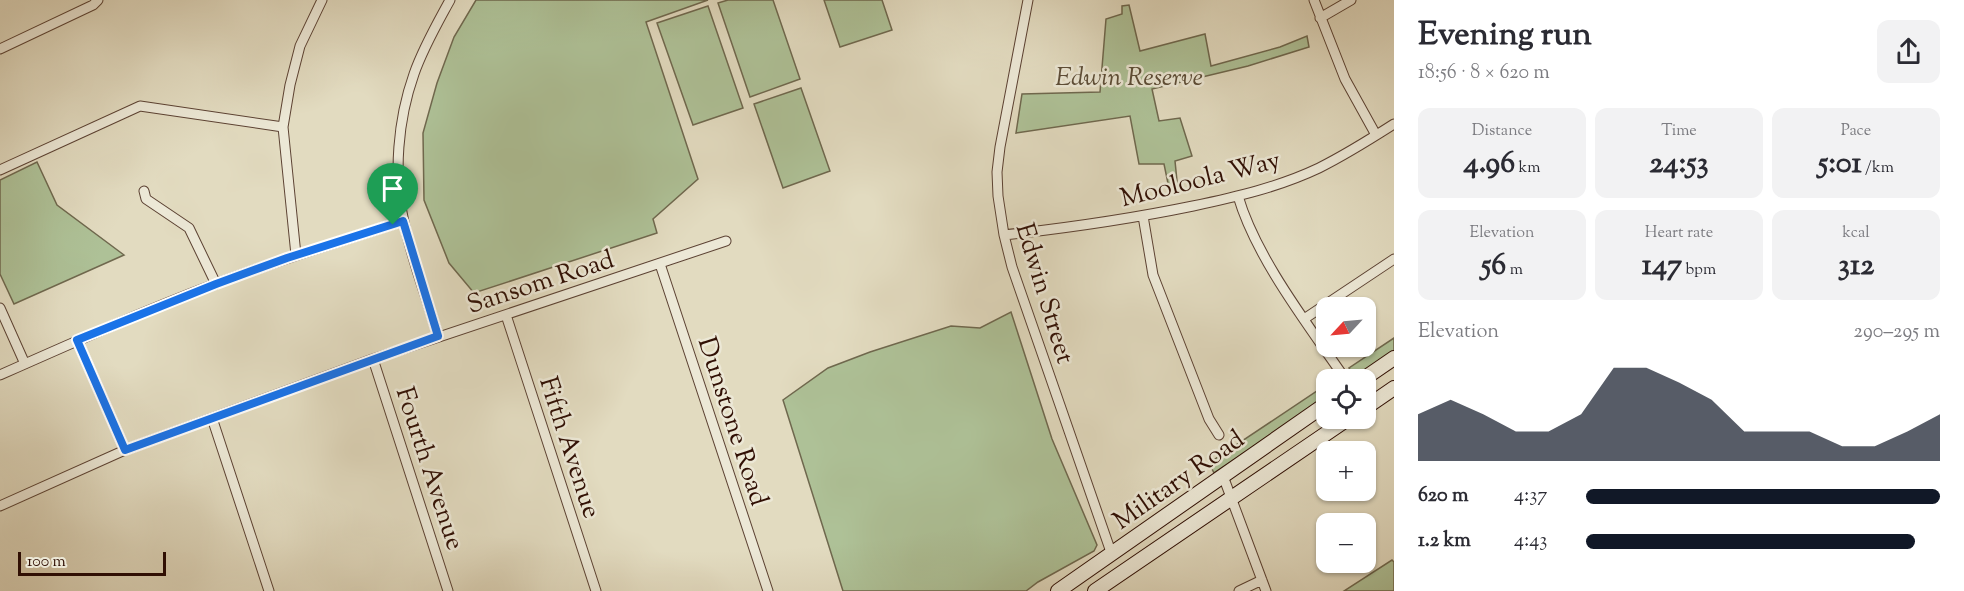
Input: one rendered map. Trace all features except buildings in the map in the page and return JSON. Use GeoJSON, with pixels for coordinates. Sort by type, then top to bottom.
{"type":"FeatureCollection","features":[{"type":"Feature","properties":{"kind":"main road"},"geometry":{"type":"LineString","coordinates":[[1376,370],[1394,358]]}},
{"type":"Feature","properties":{"kind":"main road"},"geometry":{"type":"LineString","coordinates":[[1376,400],[1394,388]]}},
{"type":"Feature","properties":{"kind":"main road","name":"Military Road"},"geometry":{"type":"LineString","coordinates":[[1058,591],[1316,411]]}},
{"type":"Feature","properties":{"kind":"main road","name":"Military Road"},"geometry":{"type":"LineString","coordinates":[[1095,591],[1333,429]]}},
{"type":"Feature","properties":{"kind":"street"},"geometry":{"type":"LineString","coordinates":[[0,49],[93,5],[98,0]]}},
{"type":"Feature","properties":{"kind":"street"},"geometry":{"type":"LineString","coordinates":[[296,255],[284,127],[290,85],[300,46],[322,0]]}},
{"type":"Feature","properties":{"kind":"street"},"geometry":{"type":"LineString","coordinates":[[438,336],[403,221],[399,183],[399,149],[405,104],[414,73],[450,0]]}},
{"type":"Feature","properties":{"kind":"street","name":"Edwin Street"},"geometry":{"type":"LineString","coordinates":[[1028,0],[997,172],[1004,236],[1012,267],[1112,555]]}},
{"type":"Feature","properties":{"kind":"street"},"geometry":{"type":"LineString","coordinates":[[1314,0],[1345,79],[1377,135]]}},
{"type":"Feature","properties":{"kind":"street"},"geometry":{"type":"LineString","coordinates":[[1320,18],[1351,0]]}},
{"type":"Feature","properties":{"kind":"street"},"geometry":{"type":"LineString","coordinates":[[0,170],[140,106],[284,127]]}},
{"type":"Feature","properties":{"kind":"street","name":"Mooloola Way"},"geometry":{"type":"LineString","coordinates":[[1004,236],[1143,216],[1238,196],[1275,185],[1318,168],[1348,153],[1394,124]]}},
{"type":"Feature","properties":{"kind":"street"},"geometry":{"type":"LineString","coordinates":[[144,191],[146,199],[189,228],[216,284]]}},
{"type":"Feature","properties":{"kind":"street"},"geometry":{"type":"LineString","coordinates":[[1238,196],[1243,213],[1275,275],[1338,369]]}},
{"type":"Feature","properties":{"kind":"street"},"geometry":{"type":"LineString","coordinates":[[1143,216],[1153,275],[1209,419],[1219,435]]}},
{"type":"Feature","properties":{"kind":"street"},"geometry":{"type":"LineString","coordinates":[[0,375],[77,340],[216,284],[296,255],[403,221]]}},
{"type":"Feature","properties":{"kind":"street","name":"Sansom Road"},"geometry":{"type":"LineString","coordinates":[[0,506],[125,450],[373,358],[726,241]]}},
{"type":"Feature","properties":{"kind":"street"},"geometry":{"type":"LineString","coordinates":[[1304,319],[1394,259]]}},
{"type":"Feature","properties":{"kind":"street","name":"Dunstone Road"},"geometry":{"type":"LineString","coordinates":[[660,264],[768,591]]}},
{"type":"Feature","properties":{"kind":"street"},"geometry":{"type":"LineString","coordinates":[[0,308],[25,364]]}},
{"type":"Feature","properties":{"kind":"street","name":"Fifth Avenue"},"geometry":{"type":"LineString","coordinates":[[506,315],[596,591]]}},
{"type":"Feature","properties":{"kind":"street"},"geometry":{"type":"LineString","coordinates":[[77,340],[125,450]]}},
{"type":"Feature","properties":{"kind":"street","name":"Fourth Avenue"},"geometry":{"type":"LineString","coordinates":[[373,358],[448,591]]}},
{"type":"Feature","properties":{"kind":"street"},"geometry":{"type":"LineString","coordinates":[[212,418],[269,591]]}},
{"type":"Feature","properties":{"kind":"street"},"geometry":{"type":"LineString","coordinates":[[1223,476],[1266,591]]}},
{"type":"Feature","properties":{"kind":"street"},"geometry":{"type":"LineString","coordinates":[[1239,591],[1262,580]]}},
{"type":"Feature","properties":{"kind":"green space"},"geometry":{"type":"Polygon","coordinates":[[[476,0],[708,0],[646,22],[698,179],[653,219],[657,233],[474,293],[449,263],[424,200],[423,133],[437,83],[454,37],[476,0]]]}},
{"type":"Feature","properties":{"kind":"green space"},"geometry":{"type":"Polygon","coordinates":[[[728,0],[773,0],[800,79],[750,97],[718,3],[728,0]]]}},
{"type":"Feature","properties":{"kind":"green space"},"geometry":{"type":"Polygon","coordinates":[[[824,0],[882,0],[892,30],[840,47],[824,0]]]}},
{"type":"Feature","properties":{"kind":"green space","name":"Edwin Reserve"},"geometry":{"type":"Polygon","coordinates":[[[1129,5],[1140,51],[1205,34],[1211,66],[1280,47],[1307,36],[1309,47],[1248,66],[1152,89],[1159,121],[1180,118],[1192,156],[1175,161],[1178,191],[1170,193],[1164,164],[1139,164],[1130,116],[1016,133],[1022,94],[1100,92],[1106,19],[1122,14],[1122,6],[1129,5]]]}},
{"type":"Feature","properties":{"kind":"green space"},"geometry":{"type":"Polygon","coordinates":[[[708,6],[743,108],[693,125],[657,23],[708,6]]]}},
{"type":"Feature","properties":{"kind":"green space"},"geometry":{"type":"Polygon","coordinates":[[[801,88],[830,171],[783,188],[754,104],[801,88]]]}},
{"type":"Feature","properties":{"kind":"green space"},"geometry":{"type":"Polygon","coordinates":[[[37,162],[57,205],[124,255],[14,304],[0,274],[0,180],[37,162]]]}},
{"type":"Feature","properties":{"kind":"green space"},"geometry":{"type":"Polygon","coordinates":[[[1011,312],[1052,439],[1097,545],[1094,551],[1026,591],[843,591],[783,400],[828,368],[951,326],[980,328],[1011,312]]]}},
{"type":"Feature","properties":{"kind":"green space"},"geometry":{"type":"Polygon","coordinates":[[[1394,338],[1394,353],[1371,369],[1350,369],[1366,357],[1376,357],[1376,350],[1394,338]]]}},
{"type":"Feature","properties":{"kind":"green space"},"geometry":{"type":"Polygon","coordinates":[[[1316,392],[1316,406],[1214,473],[1209,463],[1316,392]]]}},
{"type":"Feature","properties":{"kind":"green space"},"geometry":{"type":"Polygon","coordinates":[[[1392,560],[1394,562],[1394,591],[1344,591],[1372,573],[1376,573],[1376,570],[1392,560]]]}},
{"type":"Feature","properties":{"kind":"route"},"geometry":{"type":"LineString","coordinates":[[403,221],[438,336],[125,450],[77,340],[287,258],[393,225],[403,221]]}}]}
